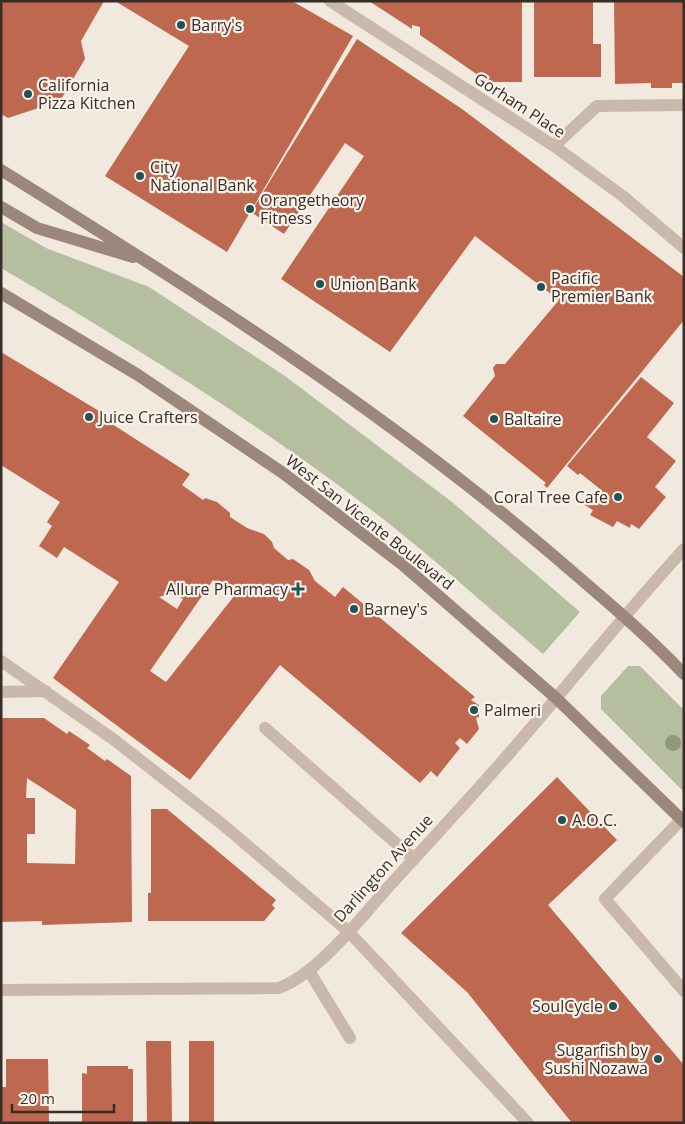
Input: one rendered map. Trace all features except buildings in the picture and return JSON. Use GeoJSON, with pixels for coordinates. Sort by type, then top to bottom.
{"type":"FeatureCollection","features":[{"type":"Feature","properties":{"kind":"main road"},"geometry":{"type":"LineString","coordinates":[[1,170],[150,262],[247,325],[363,405],[498,508],[624,615],[684,674]]}},
{"type":"Feature","properties":{"kind":"main road"},"geometry":{"type":"LineString","coordinates":[[1,207],[37,228],[150,262]]}},
{"type":"Feature","properties":{"kind":"main road","name":"West San Vicente Boulevard"},"geometry":{"type":"LineString","coordinates":[[1,293],[138,376],[283,473],[403,565],[556,698],[682,821]]}},
{"type":"Feature","properties":{"kind":"street","name":"Gorham Place"},"geometry":{"type":"LineString","coordinates":[[330,1],[554,146],[624,197],[684,248]]}},
{"type":"Feature","properties":{"kind":"street"},"geometry":{"type":"LineString","coordinates":[[554,146],[597,106],[684,105]]}},
{"type":"Feature","properties":{"kind":"street","name":"Darlington Avenue"},"geometry":{"type":"LineString","coordinates":[[1,990],[279,988],[295,981],[309,971],[414,860],[556,698],[624,615],[684,549]]}},
{"type":"Feature","properties":{"kind":"street"},"geometry":{"type":"LineString","coordinates":[[1,661],[113,739],[222,824],[348,931],[528,1123]]}},
{"type":"Feature","properties":{"kind":"street"},"geometry":{"type":"LineString","coordinates":[[1,692],[46,691]]}},
{"type":"Feature","properties":{"kind":"street"},"geometry":{"type":"LineString","coordinates":[[265,728],[414,860]]}},
{"type":"Feature","properties":{"kind":"street"},"geometry":{"type":"LineString","coordinates":[[682,821],[605,899],[684,991]]}},
{"type":"Feature","properties":{"kind":"street"},"geometry":{"type":"LineString","coordinates":[[309,971],[350,1038]]}},
{"type":"Feature","properties":{"kind":"green space"},"geometry":{"type":"Polygon","coordinates":[[[1,222],[46,248],[149,287],[285,376],[452,502],[580,612],[543,654],[407,538],[294,453],[246,420],[100,327],[1,268],[1,222]]]}},
{"type":"Feature","properties":{"kind":"green space"},"geometry":{"type":"Polygon","coordinates":[[[628,666],[640,666],[684,710],[684,792],[601,709],[601,696],[628,666]]]}},
{"type":"Feature","properties":{"kind":"place","name":"Barry's"},"geometry":{"type":"Point","coordinates":[181,25]}},
{"type":"Feature","properties":{"kind":"place","name":"California Pizza Kitchen"},"geometry":{"type":"Point","coordinates":[28,94]}},
{"type":"Feature","properties":{"kind":"place","name":"City National Bank"},"geometry":{"type":"Point","coordinates":[140,176]}},
{"type":"Feature","properties":{"kind":"place","name":"Orangetheory Fitness"},"geometry":{"type":"Point","coordinates":[250,209]}},
{"type":"Feature","properties":{"kind":"place","name":"Union Bank"},"geometry":{"type":"Point","coordinates":[320,284]}},
{"type":"Feature","properties":{"kind":"place","name":"Pacific Premier Bank"},"geometry":{"type":"Point","coordinates":[541,287]}},
{"type":"Feature","properties":{"kind":"place","name":"Juice Crafters"},"geometry":{"type":"Point","coordinates":[89,417]}},
{"type":"Feature","properties":{"kind":"place","name":"Baltaire"},"geometry":{"type":"Point","coordinates":[494,419]}},
{"type":"Feature","properties":{"kind":"place","name":"Coral Tree Cafe"},"geometry":{"type":"Point","coordinates":[618,497]}},
{"type":"Feature","properties":{"kind":"place","name":"Allure Pharmacy"},"geometry":{"type":"Point","coordinates":[298,589]}},
{"type":"Feature","properties":{"kind":"place","name":"Barney's"},"geometry":{"type":"Point","coordinates":[354,609]}},
{"type":"Feature","properties":{"kind":"place","name":"Palmeri"},"geometry":{"type":"Point","coordinates":[474,710]}},
{"type":"Feature","properties":{"kind":"place","name":"A.O.C."},"geometry":{"type":"Point","coordinates":[562,820]}},
{"type":"Feature","properties":{"kind":"place","name":"SoulCycle"},"geometry":{"type":"Point","coordinates":[613,1006]}},
{"type":"Feature","properties":{"kind":"place","name":"Sugarfish by Sushi Nozawa"},"geometry":{"type":"Point","coordinates":[658,1059]}}]}
